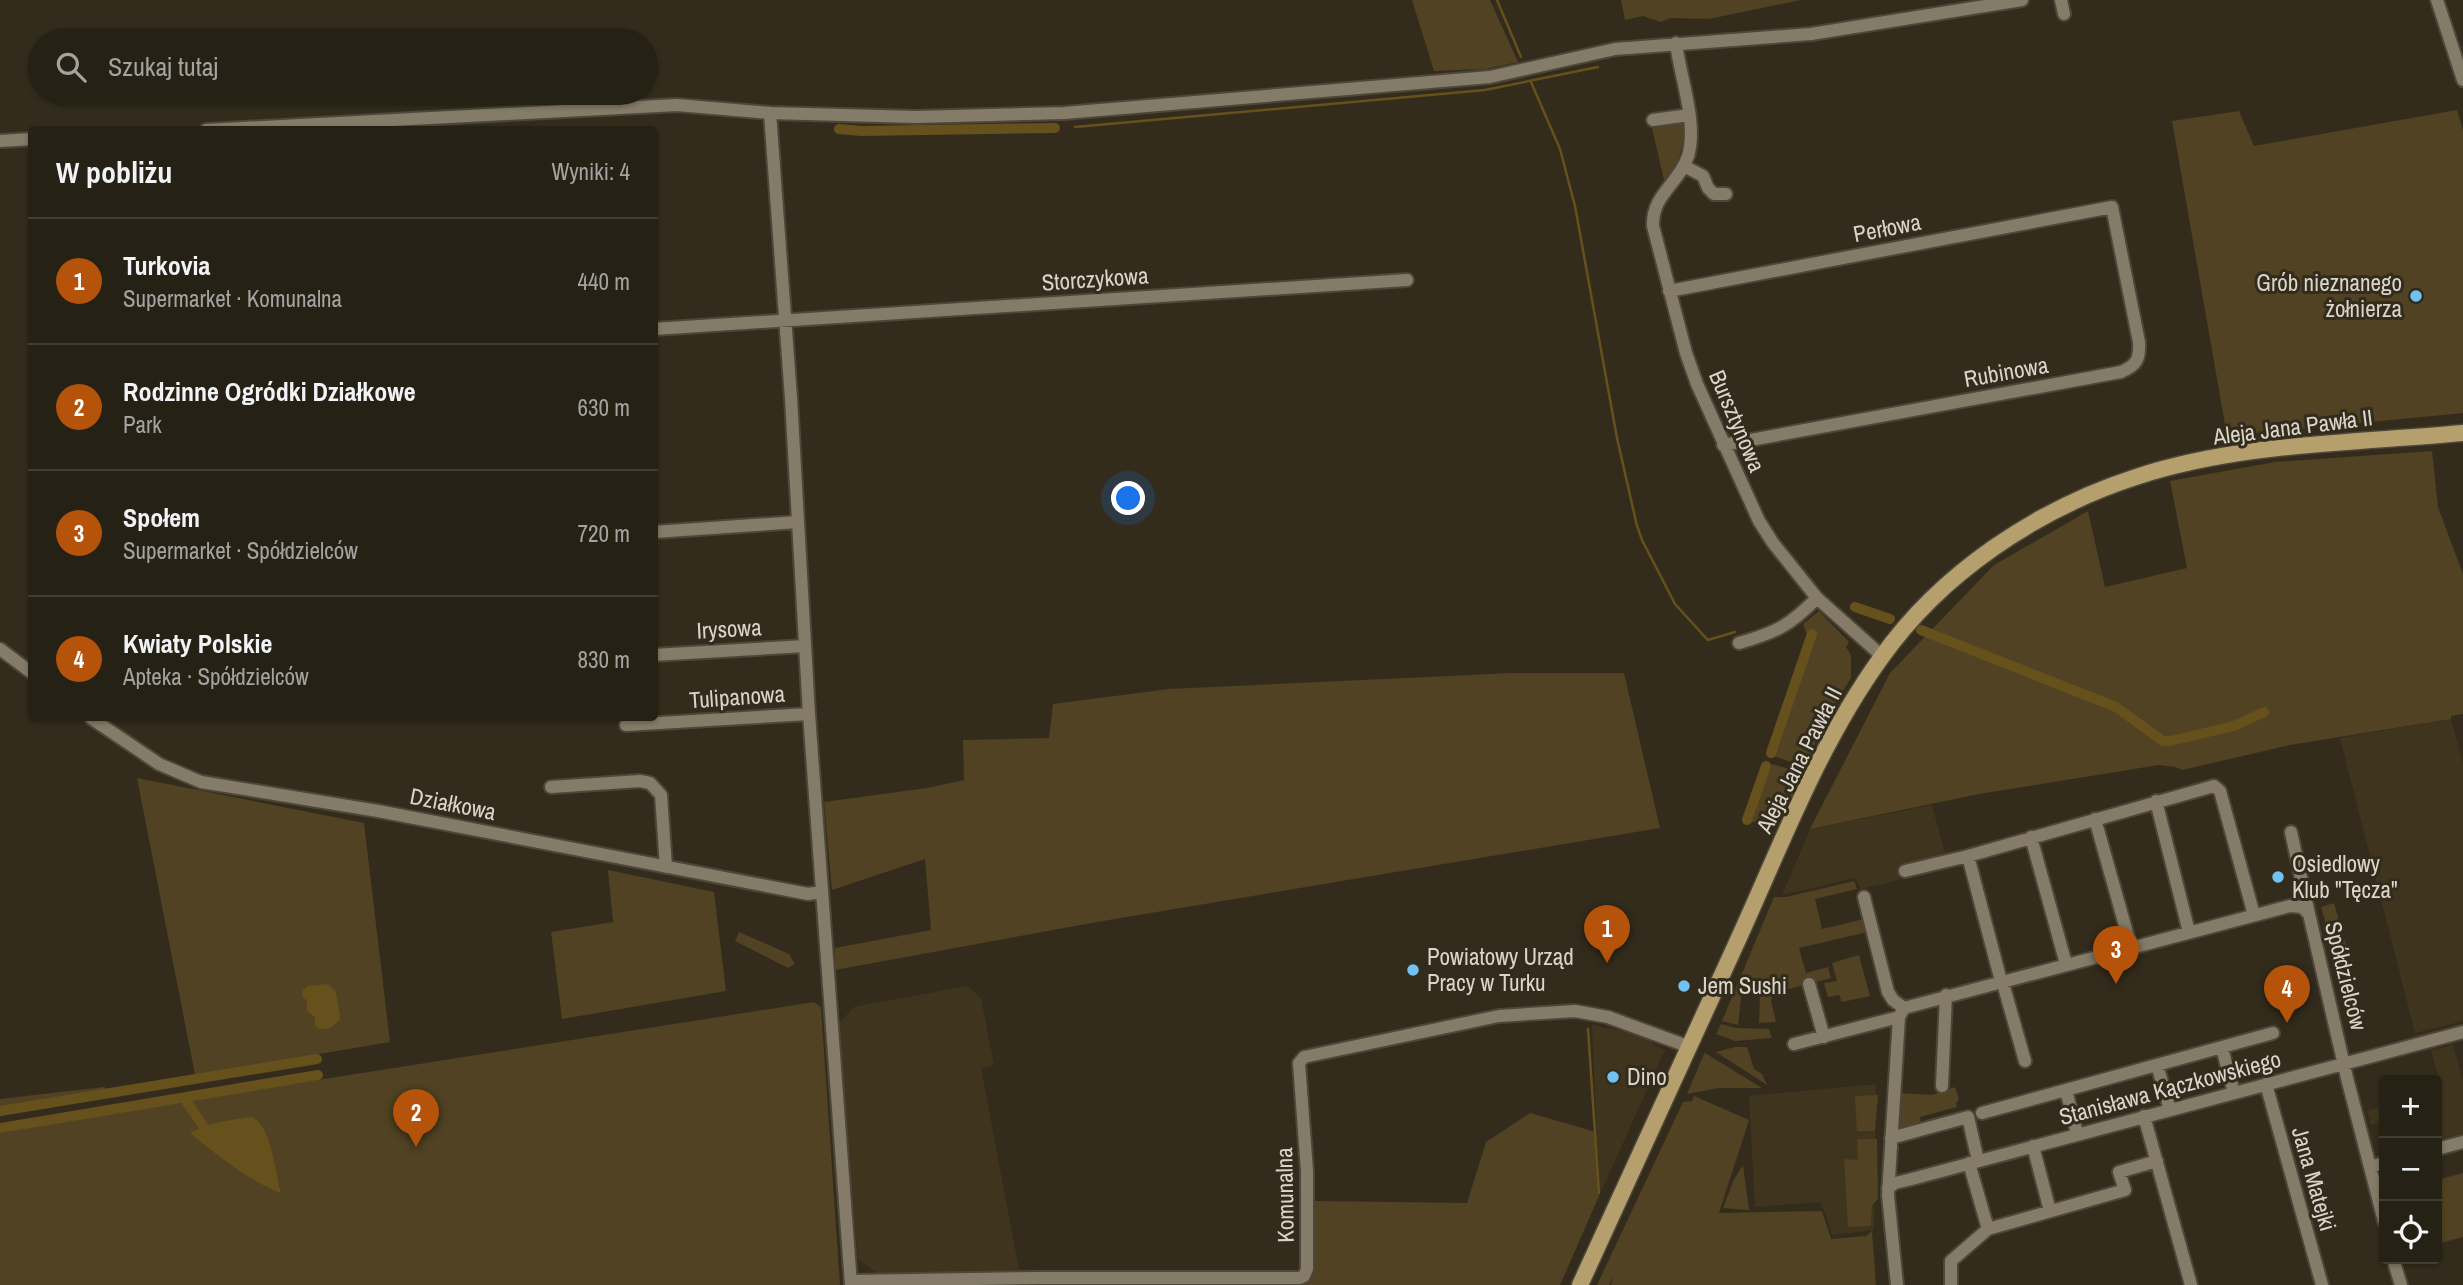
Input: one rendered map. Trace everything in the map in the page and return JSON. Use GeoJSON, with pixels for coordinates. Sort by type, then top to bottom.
{"type":"FeatureCollection","features":[{"type":"Feature","properties":{"kind":"main road","name":"Aleja Jana Pawła II"},"geometry":{"type":"LineString","coordinates":[[1580,1285],[1827,745],[1882,656],[1930,602],[1969,567],[2025,528],[2101,489],[2156,471],[2220,458],[2344,443],[2463,433]]}},
{"type":"Feature","properties":{"kind":"street"},"geometry":{"type":"LineString","coordinates":[[281,126],[677,105],[770,113],[903,117],[1065,114],[1490,77],[1615,49],[1811,34],[1963,5],[2022,0]]}},
{"type":"Feature","properties":{"kind":"street"},"geometry":{"type":"LineString","coordinates":[[2061,0],[2064,14]]}},
{"type":"Feature","properties":{"kind":"street"},"geometry":{"type":"LineString","coordinates":[[2437,0],[2463,80]]}},
{"type":"Feature","properties":{"kind":"street","name":"Bursztynowa"},"geometry":{"type":"LineString","coordinates":[[1676,43],[1691,135],[1684,166],[1659,198],[1653,212],[1653,226],[1697,384],[1765,531],[1817,598],[1882,656]]}},
{"type":"Feature","properties":{"kind":"street"},"geometry":{"type":"LineString","coordinates":[[770,113],[786,320],[809,714],[851,1283]]}},
{"type":"Feature","properties":{"kind":"street"},"geometry":{"type":"LineString","coordinates":[[1653,120],[1689,115]]}},
{"type":"Feature","properties":{"kind":"street"},"geometry":{"type":"LineString","coordinates":[[0,141],[28,139]]}},
{"type":"Feature","properties":{"kind":"street"},"geometry":{"type":"LineString","coordinates":[[1684,166],[1703,176],[1711,192],[1726,194]]}},
{"type":"Feature","properties":{"kind":"street","name":"Perłowa"},"geometry":{"type":"LineString","coordinates":[[1669,291],[2112,206]]}},
{"type":"Feature","properties":{"kind":"street","name":"Rubinowa"},"geometry":{"type":"LineString","coordinates":[[1723,445],[2130,368],[2137,363],[2140,354],[2139,342],[2112,206]]}},
{"type":"Feature","properties":{"kind":"street","name":"Storczykowa"},"geometry":{"type":"LineString","coordinates":[[658,329],[1407,280]]}},
{"type":"Feature","properties":{"kind":"street"},"geometry":{"type":"LineString","coordinates":[[658,532],[798,522]]}},
{"type":"Feature","properties":{"kind":"street"},"geometry":{"type":"LineString","coordinates":[[1739,643],[1772,634],[1786,626],[1817,598]]}},
{"type":"Feature","properties":{"kind":"street","name":"Irysowa"},"geometry":{"type":"LineString","coordinates":[[658,655],[806,646]]}},
{"type":"Feature","properties":{"kind":"street"},"geometry":{"type":"LineString","coordinates":[[0,649],[28,670]]}},
{"type":"Feature","properties":{"kind":"street","name":"Tulipanowa"},"geometry":{"type":"LineString","coordinates":[[626,725],[809,714]]}},
{"type":"Feature","properties":{"kind":"street","name":"Działkowa"},"geometry":{"type":"LineString","coordinates":[[96,721],[159,764],[201,782],[378,811],[823,899]]}},
{"type":"Feature","properties":{"kind":"street"},"geometry":{"type":"LineString","coordinates":[[551,787],[640,781],[656,788],[661,795],[666,867]]}},
{"type":"Feature","properties":{"kind":"street"},"geometry":{"type":"LineString","coordinates":[[1905,871],[1968,856],[2214,786],[2220,791],[2254,915]]}},
{"type":"Feature","properties":{"kind":"street"},"geometry":{"type":"LineString","coordinates":[[2156,801],[2189,932]]}},
{"type":"Feature","properties":{"kind":"street"},"geometry":{"type":"LineString","coordinates":[[2095,819],[2131,947]]}},
{"type":"Feature","properties":{"kind":"street"},"geometry":{"type":"LineString","coordinates":[[2291,832],[2309,914]]}},
{"type":"Feature","properties":{"kind":"street"},"geometry":{"type":"LineString","coordinates":[[2031,838],[2066,964]]}},
{"type":"Feature","properties":{"kind":"street"},"geometry":{"type":"LineString","coordinates":[[1968,856],[2025,1061]]}},
{"type":"Feature","properties":{"kind":"street"},"geometry":{"type":"LineString","coordinates":[[1864,897],[1888,992],[1901,1013],[1888,1188],[1897,1285]]}},
{"type":"Feature","properties":{"kind":"street","name":"Spółdzielców"},"geometry":{"type":"LineString","coordinates":[[1794,1044],[1901,1013],[1946,995],[2296,905],[2309,914],[2379,1202]]}},
{"type":"Feature","properties":{"kind":"street"},"geometry":{"type":"LineString","coordinates":[[1809,984],[1824,1037]]}},
{"type":"Feature","properties":{"kind":"street"},"geometry":{"type":"LineString","coordinates":[[1942,1086],[1946,995]]}},
{"type":"Feature","properties":{"kind":"street","name":"Komunalna"},"geometry":{"type":"LineString","coordinates":[[851,1283],[1039,1278],[1300,1278],[1307,1269],[1307,1171],[1299,1063],[1304,1057],[1499,1016],[1575,1011],[1608,1017],[1690,1047]]}},
{"type":"Feature","properties":{"kind":"street","name":"Stanisława Kączkowskiego"},"geometry":{"type":"LineString","coordinates":[[1888,1188],[1895,1183],[2463,1032]]}},
{"type":"Feature","properties":{"kind":"street"},"geometry":{"type":"LineString","coordinates":[[1982,1113],[2273,1033]]}},
{"type":"Feature","properties":{"kind":"street"},"geometry":{"type":"LineString","coordinates":[[2221,1048],[2234,1093]]}},
{"type":"Feature","properties":{"kind":"street"},"geometry":{"type":"LineString","coordinates":[[2157,1065],[2169,1110]]}},
{"type":"Feature","properties":{"kind":"street","name":"Jana Matejki"},"geometry":{"type":"LineString","coordinates":[[2266,1084],[2322,1285]]}},
{"type":"Feature","properties":{"kind":"street"},"geometry":{"type":"LineString","coordinates":[[2066,1090],[2077,1134]]}},
{"type":"Feature","properties":{"kind":"street"},"geometry":{"type":"LineString","coordinates":[[2144,1116],[2191,1285]]}},
{"type":"Feature","properties":{"kind":"street"},"geometry":{"type":"LineString","coordinates":[[1891,1138],[1968,1117],[1988,1229]]}},
{"type":"Feature","properties":{"kind":"street"},"geometry":{"type":"LineString","coordinates":[[2442,1148],[2463,1142]]}},
{"type":"Feature","properties":{"kind":"street"},"geometry":{"type":"LineString","coordinates":[[2033,1146],[2050,1211]]}},
{"type":"Feature","properties":{"kind":"street"},"geometry":{"type":"LineString","coordinates":[[1951,1285],[1951,1261],[1988,1229],[2125,1190],[2119,1172],[2157,1161]]}},
{"type":"Feature","properties":{"kind":"street"},"geometry":{"type":"LineString","coordinates":[[2370,1167],[2379,1164]]}},
{"type":"Feature","properties":{"kind":"street"},"geometry":{"type":"LineString","coordinates":[[2395,1264],[2401,1285]]}},
{"type":"Feature","properties":{"kind":"shaded area"},"geometry":{"type":"Polygon","coordinates":[[[1412,0],[1490,0],[1518,62],[1486,69],[1434,71],[1412,0]]]}},
{"type":"Feature","properties":{"kind":"shaded area"},"geometry":{"type":"Polygon","coordinates":[[[1621,0],[1801,0],[1709,19],[1670,18],[1661,22],[1643,16],[1625,20],[1621,0]]]}},
{"type":"Feature","properties":{"kind":"shaded area"},"geometry":{"type":"Polygon","coordinates":[[[2457,110],[2463,130],[2463,413],[2227,436],[2172,121],[2239,111],[2254,146],[2457,110]]]}},
{"type":"Feature","properties":{"kind":"shaded area"},"geometry":{"type":"Polygon","coordinates":[[[1684,119],[1680,153],[1665,184],[1651,124],[1684,119]]]}},
{"type":"Feature","properties":{"kind":"shaded area"},"geometry":{"type":"Polygon","coordinates":[[[2432,451],[2438,507],[2463,574],[2463,714],[2451,716],[2451,719],[2290,745],[2182,770],[2159,765],[1979,794],[1810,829],[1890,673],[1994,565],[2088,511],[2105,587],[2187,568],[2170,481],[2275,462],[2432,451]]]}},
{"type":"Feature","properties":{"kind":"shaded area"},"geometry":{"type":"Polygon","coordinates":[[[1819,611],[1849,642],[1846,647],[1851,655],[1851,678],[1817,738],[1807,766],[1803,766],[1773,756],[1807,645],[1803,624],[1819,611]]]}},
{"type":"Feature","properties":{"kind":"shaded area"},"geometry":{"type":"Polygon","coordinates":[[[1513,673],[1624,673],[1660,828],[1097,922],[835,970],[835,948],[931,930],[925,859],[832,890],[824,802],[927,788],[964,780],[963,740],[1049,738],[1053,704],[1169,689],[1513,673]]]}},
{"type":"Feature","properties":{"kind":"shaded area"},"geometry":{"type":"Polygon","coordinates":[[[2451,719],[2463,763],[2463,1021],[2415,1033],[2340,738],[2451,719]]]}},
{"type":"Feature","properties":{"kind":"shaded area"},"geometry":{"type":"Polygon","coordinates":[[[1772,764],[1797,771],[1801,775],[1800,781],[1784,817],[1748,823],[1772,764]]]}},
{"type":"Feature","properties":{"kind":"shaded area"},"geometry":{"type":"Polygon","coordinates":[[[137,778],[364,823],[390,1042],[195,1075],[137,778]]]}},
{"type":"Feature","properties":{"kind":"shaded area"},"geometry":{"type":"Polygon","coordinates":[[[1932,805],[1945,854],[1897,867],[1900,880],[1861,889],[1855,878],[1782,895],[1810,829],[1932,805]]]}},
{"type":"Feature","properties":{"kind":"shaded area"},"geometry":{"type":"Polygon","coordinates":[[[608,870],[714,892],[726,991],[562,1019],[551,932],[613,922],[608,870]]]}},
{"type":"Feature","properties":{"kind":"shaded area"},"geometry":{"type":"Polygon","coordinates":[[[1854,881],[1857,889],[1815,899],[1822,929],[1864,919],[1868,932],[1799,948],[1806,973],[1828,967],[1831,978],[1774,993],[1771,1001],[1776,1022],[1759,1023],[1760,991],[1742,989],[1738,1025],[1722,1021],[1774,897],[1786,897],[1854,881]]]}},
{"type":"Feature","properties":{"kind":"shaded area"},"geometry":{"type":"Polygon","coordinates":[[[2334,903],[2351,964],[2338,967],[2321,907],[2334,903]]]}},
{"type":"Feature","properties":{"kind":"shaded area"},"geometry":{"type":"Polygon","coordinates":[[[739,932],[789,954],[795,964],[788,968],[735,941],[739,932]]]}},
{"type":"Feature","properties":{"kind":"shaded area"},"geometry":{"type":"Polygon","coordinates":[[[1859,955],[1870,996],[1842,1002],[1839,995],[1828,997],[1824,983],[1837,981],[1832,963],[1859,955]]]}},
{"type":"Feature","properties":{"kind":"shaded area"},"geometry":{"type":"Polygon","coordinates":[[[328,984],[336,992],[339,1021],[330,1028],[319,1029],[315,1025],[315,1017],[307,1011],[307,1001],[302,996],[303,990],[308,986],[328,984]]]}},
{"type":"Feature","properties":{"kind":"shaded area"},"geometry":{"type":"Polygon","coordinates":[[[967,986],[981,998],[994,1065],[981,1068],[1019,1270],[881,1276],[858,1259],[837,1025],[854,1007],[967,986]]]}},
{"type":"Feature","properties":{"kind":"shaded area"},"geometry":{"type":"Polygon","coordinates":[[[814,1002],[821,1007],[840,1285],[0,1285],[0,1133],[196,1099],[814,1002]]]}},
{"type":"Feature","properties":{"kind":"shaded area"},"geometry":{"type":"Polygon","coordinates":[[[1721,1024],[1736,1028],[1769,1029],[1772,1038],[1735,1041],[1716,1034],[1721,1024]]]}},
{"type":"Feature","properties":{"kind":"shaded area"},"geometry":{"type":"Polygon","coordinates":[[[1592,1025],[1655,1037],[1652,1044],[1665,1050],[1599,1196],[1592,1025]]]}},
{"type":"Feature","properties":{"kind":"shaded area"},"geometry":{"type":"Polygon","coordinates":[[[2453,1045],[2463,1081],[2463,1133],[2442,1139],[2442,1075],[2438,1075],[2431,1050],[2453,1045]]]}},
{"type":"Feature","properties":{"kind":"shaded area"},"geometry":{"type":"Polygon","coordinates":[[[1747,1047],[1754,1069],[1762,1074],[1767,1085],[1716,1052],[1747,1047]]]}},
{"type":"Feature","properties":{"kind":"shaded area"},"geometry":{"type":"Polygon","coordinates":[[[1705,1052],[1762,1088],[1719,1088],[1687,1094],[1705,1052]]]}},
{"type":"Feature","properties":{"kind":"shaded area"},"geometry":{"type":"Polygon","coordinates":[[[1876,1084],[1874,1230],[1832,1235],[1821,1202],[1755,1207],[1749,1096],[1876,1084]]]}},
{"type":"Feature","properties":{"kind":"shaded area"},"geometry":{"type":"Polygon","coordinates":[[[104,1087],[116,1097],[0,1115],[0,1099],[104,1087]]]}},
{"type":"Feature","properties":{"kind":"shaded area"},"geometry":{"type":"Polygon","coordinates":[[[1955,1087],[1959,1099],[1957,1107],[1920,1117],[1921,1125],[1898,1131],[1900,1093],[1932,1095],[1955,1087]]]}},
{"type":"Feature","properties":{"kind":"shaded area"},"geometry":{"type":"Polygon","coordinates":[[[1878,1095],[1875,1131],[1857,1131],[1855,1096],[1878,1095]]]}},
{"type":"Feature","properties":{"kind":"shaded area"},"geometry":{"type":"Polygon","coordinates":[[[1694,1096],[1749,1120],[1719,1213],[1822,1211],[1831,1239],[1865,1237],[1872,1231],[1876,1285],[1611,1285],[1613,1277],[1609,1285],[1597,1285],[1683,1102],[1692,1101],[1694,1096]]]}},
{"type":"Feature","properties":{"kind":"shaded area"},"geometry":{"type":"Polygon","coordinates":[[[2379,1107],[2379,1123],[2371,1125],[2367,1111],[2379,1107]]]}},
{"type":"Feature","properties":{"kind":"shaded area"},"geometry":{"type":"Polygon","coordinates":[[[1530,1113],[1596,1132],[1599,1196],[1560,1285],[1040,1285],[1310,1281],[1314,1201],[1467,1203],[1486,1142],[1530,1113]]]}},
{"type":"Feature","properties":{"kind":"shaded area"},"geometry":{"type":"Polygon","coordinates":[[[252,1117],[259,1122],[268,1140],[281,1193],[246,1175],[190,1133],[228,1120],[252,1117]]]}},
{"type":"Feature","properties":{"kind":"shaded area"},"geometry":{"type":"Polygon","coordinates":[[[1857,1139],[1877,1139],[1878,1199],[1872,1205],[1871,1226],[1848,1227],[1844,1159],[1858,1160],[1857,1139]]]}},
{"type":"Feature","properties":{"kind":"shaded area"},"geometry":{"type":"Polygon","coordinates":[[[1743,1165],[1749,1210],[1723,1208],[1734,1179],[1743,1165]]]}},
{"type":"Feature","properties":{"kind":"shaded area"},"geometry":{"type":"Polygon","coordinates":[[[2463,1173],[2463,1237],[2442,1243],[2442,1201],[2442,1179],[2463,1173]]]}},
{"type":"Feature","properties":{"kind":"waterway"},"geometry":{"type":"LineString","coordinates":[[1497,0],[1521,57]]}},
{"type":"Feature","properties":{"kind":"waterway"},"geometry":{"type":"LineString","coordinates":[[1075,127],[1485,90],[1598,67]]}},
{"type":"Feature","properties":{"kind":"waterway"},"geometry":{"type":"LineString","coordinates":[[1531,82],[1560,149],[1575,206],[1617,438],[1642,540],[1675,604],[1708,640],[1735,632]]}},
{"type":"Feature","properties":{"kind":"waterway"},"geometry":{"type":"LineString","coordinates":[[839,129],[861,131],[1055,128]]}},
{"type":"Feature","properties":{"kind":"waterway"},"geometry":{"type":"LineString","coordinates":[[1855,607],[1890,619]]}},
{"type":"Feature","properties":{"kind":"waterway"},"geometry":{"type":"LineString","coordinates":[[1921,630],[2116,707],[2163,741],[2234,726],[2264,712]]}},
{"type":"Feature","properties":{"kind":"waterway"},"geometry":{"type":"LineString","coordinates":[[1771,753],[1812,634]]}},
{"type":"Feature","properties":{"kind":"waterway"},"geometry":{"type":"LineString","coordinates":[[1747,820],[1766,766]]}},
{"type":"Feature","properties":{"kind":"waterway"},"geometry":{"type":"LineString","coordinates":[[1588,1029],[1599,1193]]}},
{"type":"Feature","properties":{"kind":"waterway"},"geometry":{"type":"LineString","coordinates":[[0,1111],[317,1059]]}},
{"type":"Feature","properties":{"kind":"waterway"},"geometry":{"type":"LineString","coordinates":[[0,1128],[318,1075]]}},
{"type":"Feature","properties":{"kind":"waterway"},"geometry":{"type":"LineString","coordinates":[[184,1098],[203,1126]]}},
{"type":"Feature","properties":{"kind":"place","name":"Grób nieznanego żołnierza"},"geometry":{"type":"Point","coordinates":[2416,296]}},
{"type":"Feature","properties":{"kind":"place","name":"Osiedlowy Klub \"Tęcza\""},"geometry":{"type":"Point","coordinates":[2278,877]}},
{"type":"Feature","properties":{"kind":"place","name":"Turkovia"},"geometry":{"type":"Point","coordinates":[1607,963]}},
{"type":"Feature","properties":{"kind":"place","name":"Powiatowy Urząd Pracy w Turku"},"geometry":{"type":"Point","coordinates":[1413,970]}},
{"type":"Feature","properties":{"kind":"place","name":"Społem"},"geometry":{"type":"Point","coordinates":[2116,984]}},
{"type":"Feature","properties":{"kind":"place","name":"Jem Sushi"},"geometry":{"type":"Point","coordinates":[1684,986]}},
{"type":"Feature","properties":{"kind":"place","name":"Kwiaty Polskie"},"geometry":{"type":"Point","coordinates":[2287,1023]}},
{"type":"Feature","properties":{"kind":"place","name":"Dino"},"geometry":{"type":"Point","coordinates":[1613,1077]}},
{"type":"Feature","properties":{"kind":"place","name":"Rodzinne Ogródki Działkowe"},"geometry":{"type":"Point","coordinates":[416,1147]}}]}
